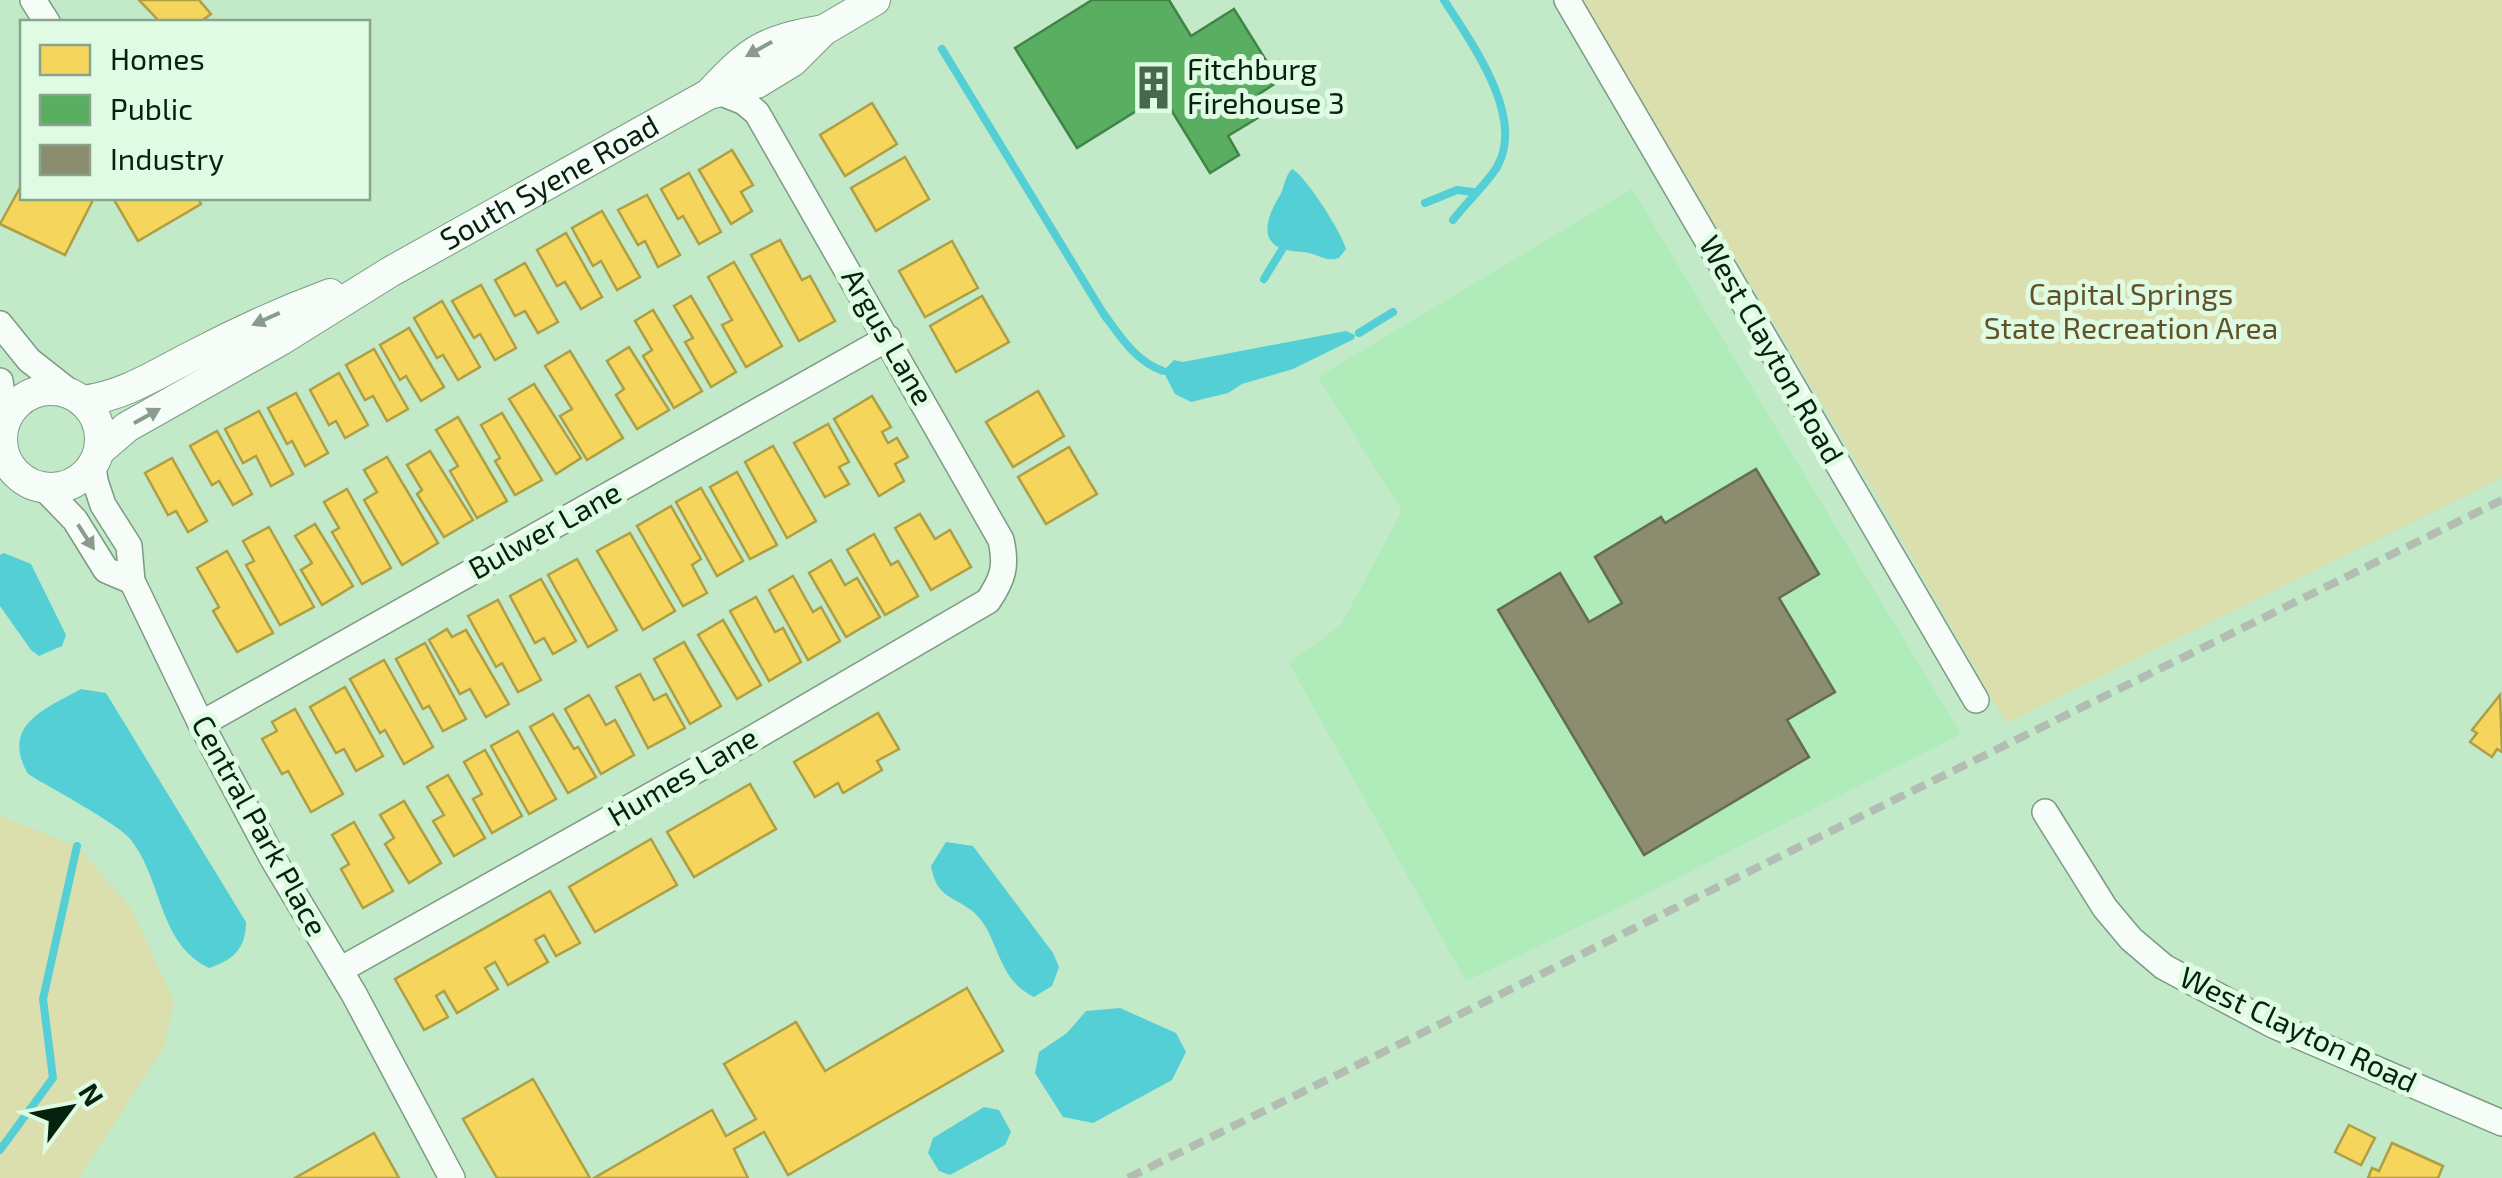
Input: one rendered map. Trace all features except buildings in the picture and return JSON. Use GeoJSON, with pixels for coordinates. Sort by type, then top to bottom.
{"type":"FeatureCollection","features":[{"type":"Feature","properties":{"kind":"street","name":"South Syene Road"},"geometry":{"type":"LineString","coordinates":[[714,93],[757,98],[824,30],[874,0]]}},
{"type":"Feature","properties":{"kind":"street","name":"West Clayton Road"},"geometry":{"type":"LineString","coordinates":[[1567,0],[1976,700]]}},
{"type":"Feature","properties":{"kind":"street","name":"South Syene Road"},"geometry":{"type":"LineString","coordinates":[[0,497],[19,489],[72,483],[127,427],[281,340],[390,272],[714,93],[743,58],[779,37],[824,30]]}},
{"type":"Feature","properties":{"kind":"street","name":"Argus Lane"},"geometry":{"type":"LineString","coordinates":[[757,98],[1001,540],[1007,564]]}},
{"type":"Feature","properties":{"kind":"street","name":"South Syene Road"},"geometry":{"type":"LineString","coordinates":[[3,429],[12,408],[33,393],[58,390],[76,397],[108,398],[268,317],[390,272]]}},
{"type":"Feature","properties":{"kind":"street"},"geometry":{"type":"LineString","coordinates":[[0,324],[29,360],[76,397],[98,424],[96,458]]}},
{"type":"Feature","properties":{"kind":"street","name":"Bulwer Lane"},"geometry":{"type":"LineString","coordinates":[[201,724],[888,338]]}},
{"type":"Feature","properties":{"kind":"street"},"geometry":{"type":"LineString","coordinates":[[0,381],[3,448],[17,474],[43,487],[75,520],[106,570],[132,581]]}},
{"type":"Feature","properties":{"kind":"street","name":"Central Park Place"},"geometry":{"type":"LineString","coordinates":[[96,458],[94,482],[103,505],[129,546],[132,581],[201,724],[452,1178]]}},
{"type":"Feature","properties":{"kind":"street","name":"Humes Lane"},"geometry":{"type":"LineString","coordinates":[[340,970],[750,740],[988,601],[1007,564]]}},
{"type":"Feature","properties":{"kind":"street","name":"West Clayton Road"},"geometry":{"type":"LineString","coordinates":[[2046,812],[2106,908],[2131,938],[2164,967],[2273,1025],[2502,1123]]}},
{"type":"Feature","properties":{"kind":"shaded area"},"geometry":{"type":"Polygon","coordinates":[[[1632,189],[1961,734],[1466,981],[1289,663],[1341,625],[1402,511],[1318,377],[1632,189]]]}},
{"type":"Feature","properties":{"kind":"green space","name":"Capital Springs State Recreation Area"},"geometry":{"type":"Polygon","coordinates":[[[1582,0],[2502,0],[2502,478],[2006,723],[1881,503],[1582,0]]]}},
{"type":"Feature","properties":{"kind":"green space"},"geometry":{"type":"Polygon","coordinates":[[[0,816],[77,846],[132,910],[174,1001],[164,1047],[79,1178],[0,1178],[0,816]]]}},
{"type":"Feature","properties":{"kind":"water"},"geometry":{"type":"Polygon","coordinates":[[[1292,169],[1314,193],[1338,231],[1346,249],[1339,258],[1282,249],[1272,242],[1267,230],[1270,216],[1292,169]]]}},
{"type":"Feature","properties":{"kind":"water"},"geometry":{"type":"Polygon","coordinates":[[[1346,331],[1355,335],[1354,339],[1293,369],[1191,402],[1175,394],[1163,371],[1174,360],[1183,362],[1346,331]]]}},
{"type":"Feature","properties":{"kind":"water"},"geometry":{"type":"Polygon","coordinates":[[[4,553],[31,564],[66,635],[62,646],[39,656],[0,606],[0,555],[4,553]]]}},
{"type":"Feature","properties":{"kind":"water"},"geometry":{"type":"Polygon","coordinates":[[[81,689],[106,693],[246,922],[241,946],[225,961],[209,968],[180,943],[141,856],[124,833],[28,774],[19,743],[23,731],[41,712],[81,689]]]}},
{"type":"Feature","properties":{"kind":"water"},"geometry":{"type":"Polygon","coordinates":[[[946,842],[973,846],[1053,953],[1059,967],[1052,986],[1034,997],[1021,989],[1004,967],[980,919],[940,889],[931,866],[946,842]]]}},
{"type":"Feature","properties":{"kind":"water"},"geometry":{"type":"Polygon","coordinates":[[[1120,1008],[1176,1033],[1186,1052],[1172,1080],[1093,1123],[1063,1117],[1035,1073],[1039,1052],[1067,1033],[1086,1011],[1120,1008]]]}},
{"type":"Feature","properties":{"kind":"water"},"geometry":{"type":"Polygon","coordinates":[[[984,1107],[999,1110],[1011,1132],[1005,1145],[950,1175],[939,1171],[928,1153],[933,1138],[984,1107]]]}},
{"type":"Feature","properties":{"kind":"waterway"},"geometry":{"type":"LineString","coordinates":[[1444,0],[1491,79],[1505,124],[1498,165],[1453,220]]}},
{"type":"Feature","properties":{"kind":"waterway"},"geometry":{"type":"LineString","coordinates":[[942,49],[1103,313],[1136,354],[1163,371]]}},
{"type":"Feature","properties":{"kind":"waterway"},"geometry":{"type":"LineString","coordinates":[[1425,203],[1457,190],[1473,192]]}},
{"type":"Feature","properties":{"kind":"waterway"},"geometry":{"type":"LineString","coordinates":[[1264,279],[1283,248]]}},
{"type":"Feature","properties":{"kind":"waterway"},"geometry":{"type":"LineString","coordinates":[[1359,333],[1393,312]]}},
{"type":"Feature","properties":{"kind":"waterway"},"geometry":{"type":"LineString","coordinates":[[0,1150],[53,1078],[43,999],[77,846]]}},
{"type":"Feature","properties":{"kind":"railway"},"geometry":{"type":"LineString","coordinates":[[1128,1178],[2502,500]]}},
{"type":"Feature","properties":{"kind":"place","name":"Fitchburg Firehouse 3"},"geometry":{"type":"Point","coordinates":[1154,87]}}]}
